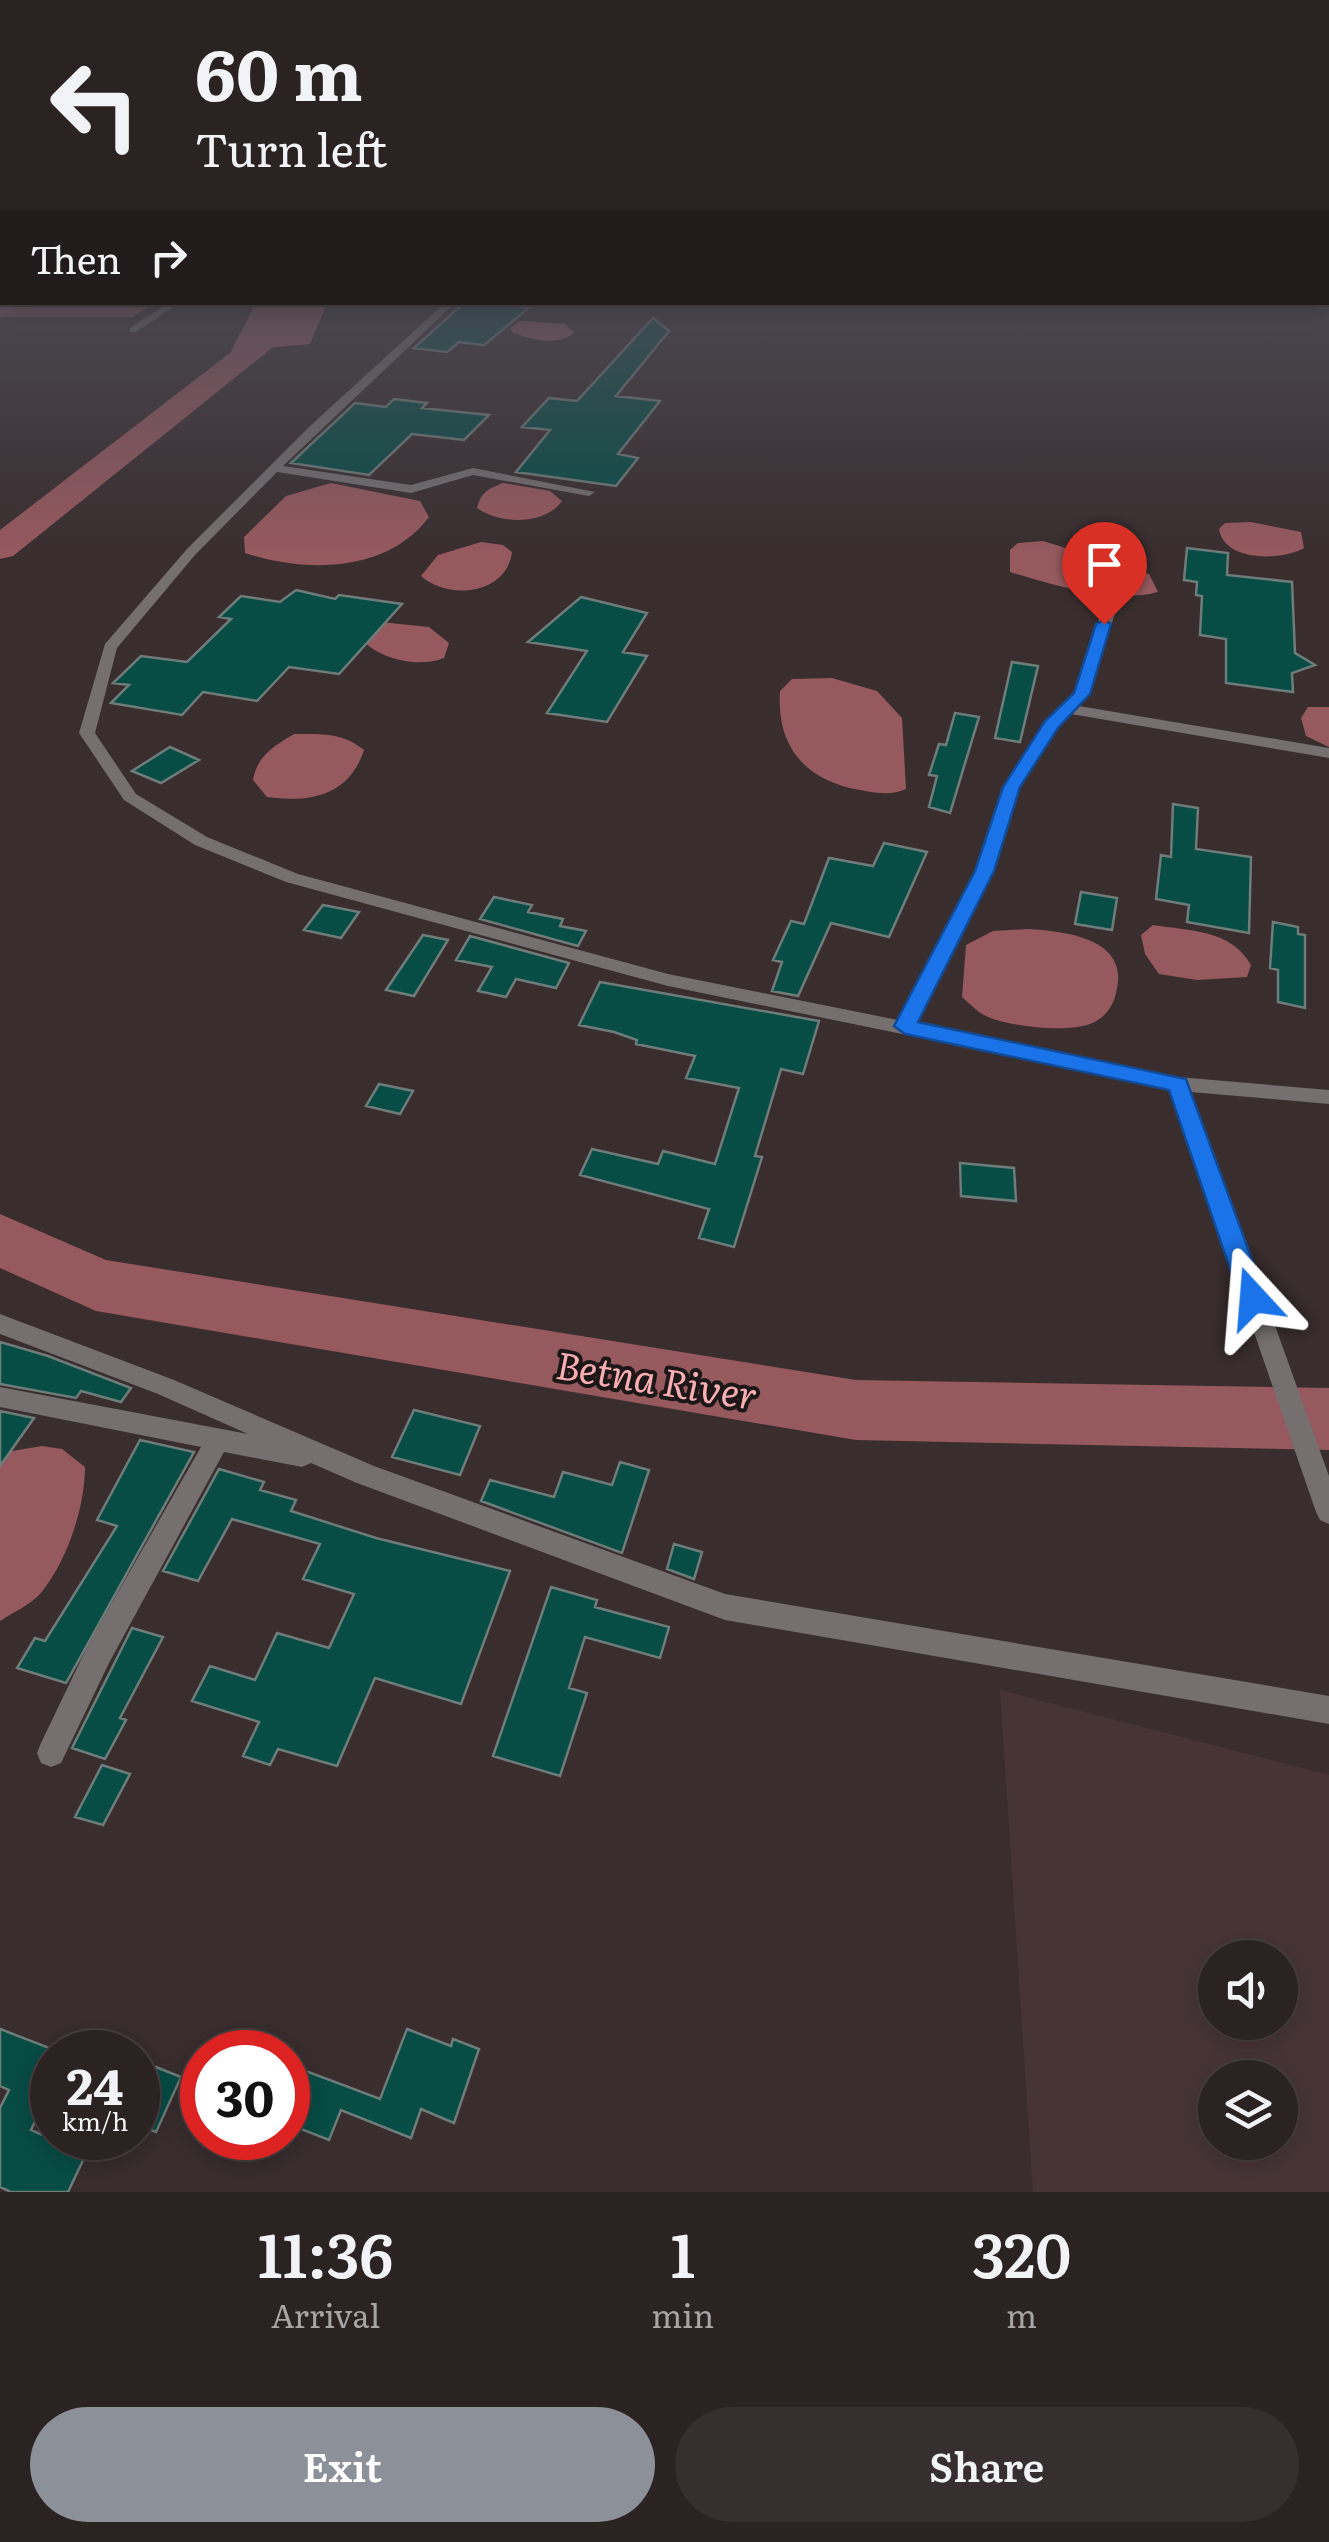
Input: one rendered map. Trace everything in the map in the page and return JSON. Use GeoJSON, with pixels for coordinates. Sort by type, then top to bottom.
{"type":"FeatureCollection","features":[{"type":"Feature","properties":{"kind":"street"},"geometry":{"type":"LineString","coordinates":[[399,352],[191,552],[110,647],[87,732],[130,798],[201,841],[292,878],[668,980],[1178,1084],[1329,1097]]}},
{"type":"Feature","properties":{"kind":"street"},"geometry":{"type":"LineString","coordinates":[[276,468],[411,488],[472,471],[589,492]]}},
{"type":"Feature","properties":{"kind":"street"},"geometry":{"type":"LineString","coordinates":[[905,1026],[984,871],[1012,787],[1051,725],[1082,694],[1112,601]]}},
{"type":"Feature","properties":{"kind":"street"},"geometry":{"type":"LineString","coordinates":[[1067,709],[1329,753]]}},
{"type":"Feature","properties":{"kind":"street"},"geometry":{"type":"LineString","coordinates":[[1178,1084],[1329,1512]]}},
{"type":"Feature","properties":{"kind":"street"},"geometry":{"type":"LineString","coordinates":[[0,1324],[166,1387],[366,1475],[726,1607],[1329,1710]]}},
{"type":"Feature","properties":{"kind":"street"},"geometry":{"type":"LineString","coordinates":[[0,1397],[298,1455],[366,1475]]}},
{"type":"Feature","properties":{"kind":"street"},"geometry":{"type":"LineString","coordinates":[[51,1753],[100,1653],[218,1440]]}},
{"type":"Feature","properties":{"kind":"shaded area"},"geometry":{"type":"Polygon","coordinates":[[[331,483],[420,501],[429,517],[391,549],[344,564],[293,564],[245,553],[244,537],[286,496],[331,483]]]}},
{"type":"Feature","properties":{"kind":"shaded area"},"geometry":{"type":"Polygon","coordinates":[[[503,483],[550,491],[562,501],[544,515],[521,520],[497,517],[477,508],[486,492],[503,483]]]}},
{"type":"Feature","properties":{"kind":"shaded area"},"geometry":{"type":"Polygon","coordinates":[[[1251,522],[1301,532],[1304,548],[1282,555],[1255,556],[1231,548],[1223,540],[1219,529],[1225,523],[1251,522]]]}},
{"type":"Feature","properties":{"kind":"shaded area"},"geometry":{"type":"Polygon","coordinates":[[[1043,541],[1149,574],[1158,592],[1103,594],[1010,572],[1010,550],[1018,543],[1043,541]]]}},
{"type":"Feature","properties":{"kind":"shaded area"},"geometry":{"type":"Polygon","coordinates":[[[481,542],[503,545],[512,552],[500,577],[488,585],[446,589],[421,576],[438,555],[481,542]]]}},
{"type":"Feature","properties":{"kind":"shaded area"},"geometry":{"type":"Polygon","coordinates":[[[381,622],[429,627],[449,643],[444,658],[409,662],[374,649],[357,634],[381,622]]]}},
{"type":"Feature","properties":{"kind":"shaded area"},"geometry":{"type":"Polygon","coordinates":[[[832,678],[877,691],[902,718],[906,789],[895,793],[866,791],[824,779],[798,758],[789,745],[780,711],[780,691],[792,679],[832,678]]]}},
{"type":"Feature","properties":{"kind":"shaded area"},"geometry":{"type":"Polygon","coordinates":[[[1308,707],[1329,707],[1329,747],[1306,736],[1301,718],[1308,707]]]}},
{"type":"Feature","properties":{"kind":"shaded area"},"geometry":{"type":"Polygon","coordinates":[[[294,734],[339,737],[364,750],[349,778],[326,793],[298,799],[267,797],[253,780],[258,764],[267,752],[294,734]]]}},
{"type":"Feature","properties":{"kind":"shaded area"},"geometry":{"type":"Polygon","coordinates":[[[1153,925],[1208,934],[1232,944],[1251,965],[1247,977],[1197,980],[1159,974],[1145,954],[1141,935],[1153,925]]]}},
{"type":"Feature","properties":{"kind":"shaded area"},"geometry":{"type":"Polygon","coordinates":[[[1029,929],[1090,940],[1113,958],[1118,971],[1117,988],[1102,1017],[1075,1027],[1026,1026],[986,1016],[962,997],[966,945],[993,931],[1029,929]]]}},
{"type":"Feature","properties":{"kind":"shaded area"},"geometry":{"type":"Polygon","coordinates":[[[42,1446],[62,1449],[85,1467],[78,1516],[50,1581],[36,1598],[0,1621],[0,1453],[42,1446]]]}},
{"type":"Feature","properties":{"kind":"shaded area"},"geometry":{"type":"Polygon","coordinates":[[[1000,1690],[1329,1775],[1329,2192],[1033,2192],[1000,1690]]]}},
{"type":"Feature","properties":{"kind":"building"},"geometry":{"type":"Polygon","coordinates":[[[622,352],[652,352],[616,396],[660,401],[618,454],[638,458],[616,486],[516,472],[550,430],[522,427],[549,398],[577,401],[622,352]]]}},
{"type":"Feature","properties":{"kind":"building"},"geometry":{"type":"Polygon","coordinates":[[[394,399],[427,403],[422,408],[489,415],[464,440],[412,434],[369,475],[291,463],[355,403],[386,407],[394,399]]]}},
{"type":"Feature","properties":{"kind":"building"},"geometry":{"type":"Polygon","coordinates":[[[1187,548],[1228,553],[1227,575],[1292,582],[1295,653],[1315,665],[1292,673],[1293,692],[1226,683],[1226,639],[1200,635],[1202,596],[1196,595],[1197,582],[1184,580],[1187,548]]]}},
{"type":"Feature","properties":{"kind":"building"},"geometry":{"type":"Polygon","coordinates":[[[296,590],[335,599],[339,595],[402,604],[339,674],[289,667],[257,701],[203,692],[182,715],[111,703],[129,685],[113,683],[141,656],[187,662],[231,619],[219,617],[241,596],[280,602],[296,590]]]}},
{"type":"Feature","properties":{"kind":"building"},"geometry":{"type":"Polygon","coordinates":[[[581,597],[647,613],[623,652],[647,656],[607,722],[547,713],[587,651],[528,642],[581,597]]]}},
{"type":"Feature","properties":{"kind":"building"},"geometry":{"type":"Polygon","coordinates":[[[1012,662],[1038,666],[1020,742],[995,738],[1012,662]]]}},
{"type":"Feature","properties":{"kind":"building"},"geometry":{"type":"Polygon","coordinates":[[[955,713],[979,717],[950,813],[929,807],[937,776],[929,775],[939,744],[946,745],[955,713]]]}},
{"type":"Feature","properties":{"kind":"building"},"geometry":{"type":"Polygon","coordinates":[[[170,747],[199,760],[161,783],[132,771],[170,747]]]}},
{"type":"Feature","properties":{"kind":"building"},"geometry":{"type":"Polygon","coordinates":[[[1173,804],[1198,808],[1196,849],[1251,857],[1249,933],[1187,922],[1189,905],[1156,899],[1161,855],[1171,857],[1173,804]]]}},
{"type":"Feature","properties":{"kind":"building"},"geometry":{"type":"Polygon","coordinates":[[[884,843],[927,852],[889,937],[831,923],[798,996],[772,991],[782,962],[773,960],[791,921],[804,924],[829,858],[873,866],[884,843]]]}},
{"type":"Feature","properties":{"kind":"building"},"geometry":{"type":"Polygon","coordinates":[[[1081,892],[1117,898],[1112,930],[1075,924],[1081,892]]]}},
{"type":"Feature","properties":{"kind":"building"},"geometry":{"type":"Polygon","coordinates":[[[494,897],[532,905],[528,912],[563,919],[560,926],[586,931],[578,946],[480,919],[494,897]]]}},
{"type":"Feature","properties":{"kind":"building"},"geometry":{"type":"Polygon","coordinates":[[[323,905],[359,912],[341,938],[304,930],[323,905]]]}},
{"type":"Feature","properties":{"kind":"building"},"geometry":{"type":"Polygon","coordinates":[[[1273,922],[1298,927],[1298,934],[1305,935],[1305,1008],[1278,1002],[1278,970],[1270,968],[1273,922]]]}},
{"type":"Feature","properties":{"kind":"building"},"geometry":{"type":"Polygon","coordinates":[[[423,935],[448,940],[414,996],[386,990],[423,935]]]}},
{"type":"Feature","properties":{"kind":"building"},"geometry":{"type":"Polygon","coordinates":[[[470,936],[569,963],[556,988],[516,979],[506,997],[478,991],[492,967],[456,960],[470,936]]]}},
{"type":"Feature","properties":{"kind":"building"},"geometry":{"type":"Polygon","coordinates":[[[600,982],[819,1021],[803,1074],[781,1069],[755,1156],[762,1157],[734,1247],[699,1238],[709,1209],[580,1175],[592,1149],[658,1164],[663,1151],[715,1164],[739,1088],[686,1078],[695,1056],[636,1044],[637,1040],[614,1032],[579,1025],[600,982]]]}},
{"type":"Feature","properties":{"kind":"building"},"geometry":{"type":"Polygon","coordinates":[[[379,1084],[413,1091],[400,1114],[366,1106],[379,1084]]]}},
{"type":"Feature","properties":{"kind":"building"},"geometry":{"type":"Polygon","coordinates":[[[960,1163],[1014,1168],[1016,1201],[961,1196],[960,1163]]]}},
{"type":"Feature","properties":{"kind":"building"},"geometry":{"type":"Polygon","coordinates":[[[0,1342],[131,1388],[121,1402],[81,1391],[76,1398],[0,1384],[0,1342]]]}},
{"type":"Feature","properties":{"kind":"building"},"geometry":{"type":"Polygon","coordinates":[[[414,1410],[480,1426],[460,1475],[392,1457],[414,1410]]]}},
{"type":"Feature","properties":{"kind":"building"},"geometry":{"type":"Polygon","coordinates":[[[0,1411],[34,1418],[0,1466],[0,1411]]]}},
{"type":"Feature","properties":{"kind":"building"},"geometry":{"type":"Polygon","coordinates":[[[140,1440],[194,1452],[66,1683],[17,1668],[35,1638],[45,1641],[117,1526],[97,1520],[140,1440]]]}},
{"type":"Feature","properties":{"kind":"building"},"geometry":{"type":"Polygon","coordinates":[[[620,1462],[649,1470],[622,1553],[481,1501],[490,1480],[554,1497],[563,1472],[612,1485],[620,1462]]]}},
{"type":"Feature","properties":{"kind":"building"},"geometry":{"type":"Polygon","coordinates":[[[219,1469],[264,1482],[260,1490],[296,1500],[291,1511],[376,1538],[510,1571],[461,1704],[375,1678],[337,1766],[278,1749],[270,1765],[243,1756],[259,1722],[192,1701],[210,1666],[255,1680],[277,1633],[329,1648],[354,1594],[303,1579],[320,1544],[232,1519],[198,1581],[163,1571],[219,1469]]]}},
{"type":"Feature","properties":{"kind":"building"},"geometry":{"type":"Polygon","coordinates":[[[674,1544],[702,1552],[694,1579],[667,1569],[674,1544]]]}},
{"type":"Feature","properties":{"kind":"building"},"geometry":{"type":"Polygon","coordinates":[[[551,1587],[597,1600],[595,1607],[669,1627],[660,1658],[585,1637],[569,1688],[587,1693],[560,1776],[493,1756],[551,1587]]]}},
{"type":"Feature","properties":{"kind":"building"},"geometry":{"type":"Polygon","coordinates":[[[132,1628],[163,1637],[120,1718],[126,1720],[105,1759],[72,1748],[132,1628]]]}},
{"type":"Feature","properties":{"kind":"building"},"geometry":{"type":"Polygon","coordinates":[[[102,1765],[130,1774],[103,1825],[75,1817],[102,1765]]]}},
{"type":"Feature","properties":{"kind":"building"},"geometry":{"type":"Polygon","coordinates":[[[0,2029],[30,2041],[30,2160],[83,2160],[68,2192],[11,2192],[0,2187],[0,2108],[9,2090],[0,2086],[0,2029]]]}},
{"type":"Feature","properties":{"kind":"building"},"geometry":{"type":"Polygon","coordinates":[[[407,2029],[451,2046],[453,2039],[479,2049],[454,2123],[421,2109],[411,2138],[341,2110],[329,2140],[310,2133],[310,2073],[380,2099],[407,2029]]]}},
{"type":"Feature","properties":{"kind":"building"},"geometry":{"type":"Polygon","coordinates":[[[160,2069],[180,2079],[160,2123],[160,2069]]]}},
{"type":"Feature","properties":{"kind":"waterway","name":"Betna River"},"geometry":{"type":"LineString","coordinates":[[0,548],[249,352]]}},
{"type":"Feature","properties":{"kind":"waterway","name":"Betna River"},"geometry":{"type":"LineString","coordinates":[[0,1239],[96,1285],[856,1410],[1329,1419]]}},
{"type":"Feature","properties":{"kind":"route"},"geometry":{"type":"LineString","coordinates":[[1104,624],[1082,694],[1051,725],[1012,787],[984,871],[905,1026],[1178,1084],[1253,1298]]}}]}
